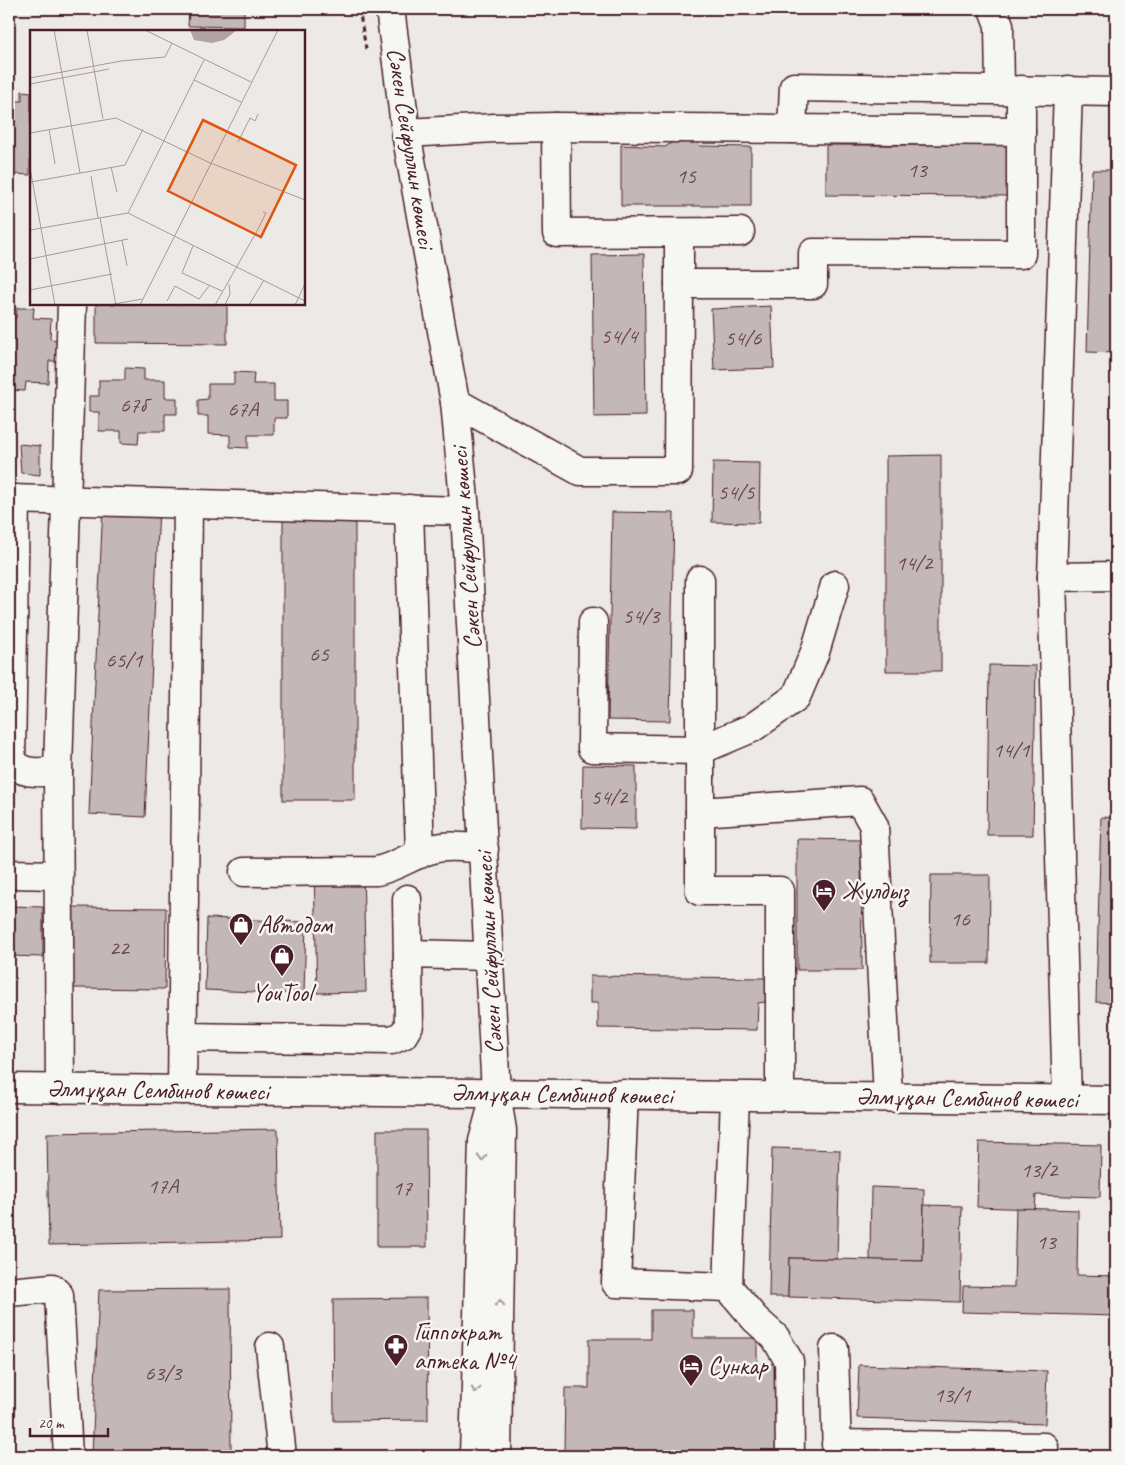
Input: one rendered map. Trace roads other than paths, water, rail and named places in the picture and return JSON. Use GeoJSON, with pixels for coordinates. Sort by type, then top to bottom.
{"type":"FeatureCollection","features":[{"type":"Feature","properties":{"kind":"street","name":"Сәкен Сейфуллин көшесі"},"geometry":{"type":"LineString","coordinates":[[390,9],[406,133],[455,402],[466,511],[496,1093],[502,1130],[498,1456]]}},
{"type":"Feature","properties":{"kind":"street"},"geometry":{"type":"LineString","coordinates":[[679,284],[813,284],[813,253],[1021,254],[1021,130],[1011,90],[999,25],[993,9]]}},
{"type":"Feature","properties":{"kind":"street"},"geometry":{"type":"LineString","coordinates":[[792,129],[794,87],[1116,92]]}},
{"type":"Feature","properties":{"kind":"street"},"geometry":{"type":"LineString","coordinates":[[1067,1099],[1052,577],[1068,90]]}},
{"type":"Feature","properties":{"kind":"street"},"geometry":{"type":"LineString","coordinates":[[406,133],[556,127],[1021,130]]}},
{"type":"Feature","properties":{"kind":"street"},"geometry":{"type":"LineString","coordinates":[[556,127],[557,233],[740,232]]}},
{"type":"Feature","properties":{"kind":"street"},"geometry":{"type":"LineString","coordinates":[[455,402],[580,471],[678,471],[679,233]]}},
{"type":"Feature","properties":{"kind":"street"},"geometry":{"type":"LineString","coordinates":[[60,1089],[58,771],[72,305]]}},
{"type":"Feature","properties":{"kind":"street"},"geometry":{"type":"LineString","coordinates":[[58,771],[25,772],[17,768],[11,761],[12,499],[466,511]]}},
{"type":"Feature","properties":{"kind":"street"},"geometry":{"type":"LineString","coordinates":[[182,1090],[188,504]]}},
{"type":"Feature","properties":{"kind":"street"},"geometry":{"type":"LineString","coordinates":[[409,509],[420,854]]}},
{"type":"Feature","properties":{"kind":"street"},"geometry":{"type":"LineString","coordinates":[[1052,577],[1116,576]]}},
{"type":"Feature","properties":{"kind":"street"},"geometry":{"type":"LineString","coordinates":[[700,580],[700,891],[780,891],[780,1096]]}},
{"type":"Feature","properties":{"kind":"street"},"geometry":{"type":"LineString","coordinates":[[594,622],[592,748],[700,750],[752,728],[796,697],[815,652],[835,585]]}},
{"type":"Feature","properties":{"kind":"street"},"geometry":{"type":"LineString","coordinates":[[700,812],[860,800],[874,826],[888,1097]]}},
{"type":"Feature","properties":{"kind":"street"},"geometry":{"type":"LineString","coordinates":[[244,872],[377,870],[406,862],[420,854],[444,846],[484,849]]}},
{"type":"Feature","properties":{"kind":"street"},"geometry":{"type":"LineString","coordinates":[[9,874],[59,875]]}},
{"type":"Feature","properties":{"kind":"street"},"geometry":{"type":"LineString","coordinates":[[182,1037],[398,1038],[403,1035],[409,1025],[407,899]]}},
{"type":"Feature","properties":{"kind":"street"},"geometry":{"type":"LineString","coordinates":[[408,954],[489,956]]}},
{"type":"Feature","properties":{"kind":"street","name":"Әлмұқан Сембинов көшесі"},"geometry":{"type":"LineString","coordinates":[[9,1088],[1116,1100]]}},
{"type":"Feature","properties":{"kind":"street","name":"Сәкен Сейфуллин көшесі"},"geometry":{"type":"LineString","coordinates":[[474,1456],[483,1141],[496,1093]]}},
{"type":"Feature","properties":{"kind":"street"},"geometry":{"type":"LineString","coordinates":[[624,1094],[616,1282],[728,1287]]}},
{"type":"Feature","properties":{"kind":"street"},"geometry":{"type":"LineString","coordinates":[[735,1096],[728,1287],[755,1319],[775,1337],[789,1361],[790,1456]]}},
{"type":"Feature","properties":{"kind":"street"},"geometry":{"type":"LineString","coordinates":[[9,1292],[52,1288],[59,1295],[68,1456]]}},
{"type":"Feature","properties":{"kind":"street"},"geometry":{"type":"LineString","coordinates":[[270,1347],[282,1456]]}},
{"type":"Feature","properties":{"kind":"street"},"geometry":{"type":"LineString","coordinates":[[834,1349],[836,1450],[1044,1447]]}},
{"type":"Feature","properties":{"kind":"place","name":"Жулдыз"},"geometry":{"type":"Point","coordinates":[824,912]}},
{"type":"Feature","properties":{"kind":"place","name":"Автодом"},"geometry":{"type":"Point","coordinates":[241,946]}},
{"type":"Feature","properties":{"kind":"place","name":"YouTool"},"geometry":{"type":"Point","coordinates":[282,977]}},
{"type":"Feature","properties":{"kind":"place","name":"Гиппократ аптека №4"},"geometry":{"type":"Point","coordinates":[396,1367]}},
{"type":"Feature","properties":{"kind":"place","name":"Сункар"},"geometry":{"type":"Point","coordinates":[691,1387]}}]}
